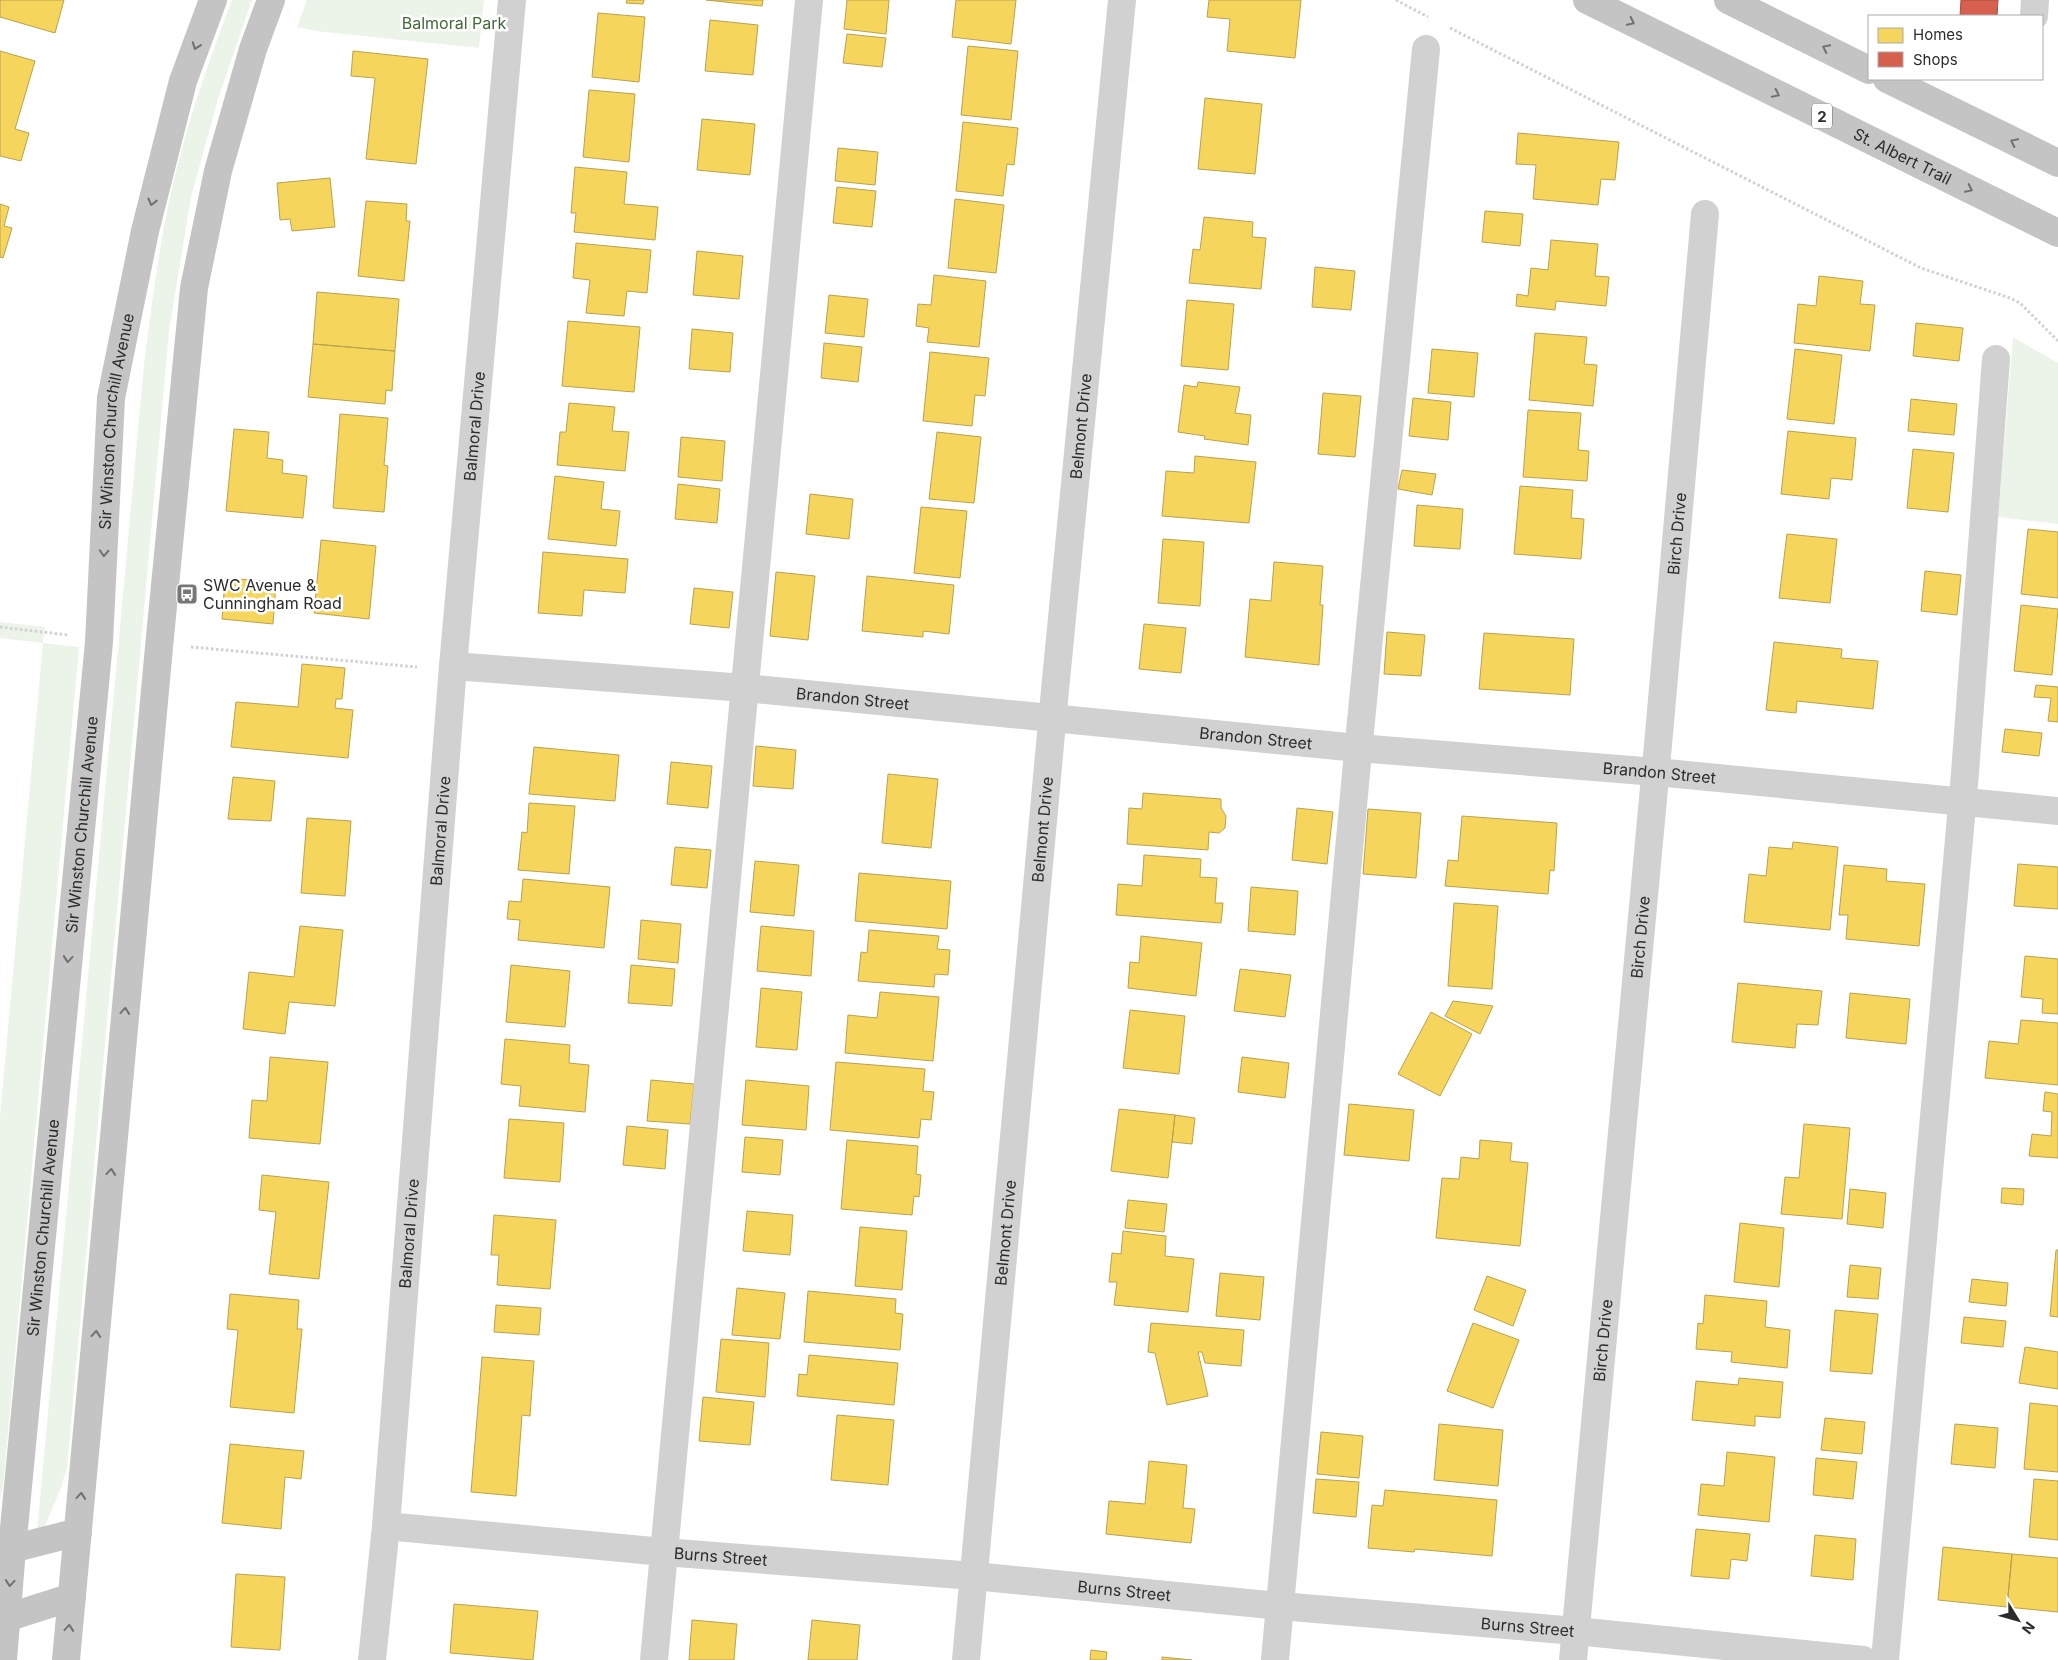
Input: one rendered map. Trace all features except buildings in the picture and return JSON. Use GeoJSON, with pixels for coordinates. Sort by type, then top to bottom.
{"type":"FeatureCollection","features":[{"type":"Feature","properties":{"kind":"main road","name":"Sir Winston Churchill Avenue"},"geometry":{"type":"LineString","coordinates":[[3,1660],[6,1551],[99,642],[111,398],[144,231],[183,81],[213,0]]}},
{"type":"Feature","properties":{"kind":"main road"},"geometry":{"type":"LineString","coordinates":[[66,1660],[158,657],[194,288],[218,170],[253,49],[271,0]]}},
{"type":"Feature","properties":{"kind":"main road","name":"St. Albert Trail"},"geometry":{"type":"LineString","coordinates":[[1587,0],[2058,233]]}},
{"type":"Feature","properties":{"kind":"main road"},"geometry":{"type":"LineString","coordinates":[[1728,0],[1868,70]]}},
{"type":"Feature","properties":{"kind":"main road"},"geometry":{"type":"LineString","coordinates":[[1889,80],[2058,163]]}},
{"type":"Feature","properties":{"kind":"main road"},"geometry":{"type":"LineString","coordinates":[[6,1551],[78,1532]]}},
{"type":"Feature","properties":{"kind":"main road"},"geometry":{"type":"LineString","coordinates":[[3,1619],[72,1597]]}},
{"type":"Feature","properties":{"kind":"street","name":"Balmoral Drive"},"geometry":{"type":"LineString","coordinates":[[372,1660],[386,1526],[453,666],[512,0]]}},
{"type":"Feature","properties":{"kind":"street"},"geometry":{"type":"LineString","coordinates":[[654,1660],[809,0]]}},
{"type":"Feature","properties":{"kind":"street","name":"Belmont Drive"},"geometry":{"type":"LineString","coordinates":[[966,1660],[1053,717],[1122,0]]}},
{"type":"Feature","properties":{"kind":"street"},"geometry":{"type":"LineString","coordinates":[[2034,15],[2035,0]]}},
{"type":"Feature","properties":{"kind":"street"},"geometry":{"type":"LineString","coordinates":[[1275,1660],[1358,748],[1426,49]]}},
{"type":"Feature","properties":{"kind":"street","name":"Birch Drive"},"geometry":{"type":"LineString","coordinates":[[1573,1660],[1656,772],[1705,214]]}},
{"type":"Feature","properties":{"kind":"street"},"geometry":{"type":"LineString","coordinates":[[1885,1660],[1962,801],[1996,359]]}},
{"type":"Feature","properties":{"kind":"street","name":"Brandon Street"},"geometry":{"type":"LineString","coordinates":[[453,666],[744,688],[1358,748],[1656,772],[2058,811]]}},
{"type":"Feature","properties":{"kind":"street","name":"Burns Street"},"geometry":{"type":"LineString","coordinates":[[386,1526],[664,1552],[974,1576],[1280,1606],[1576,1631],[1863,1660]]}},
{"type":"Feature","properties":{"kind":"path"},"geometry":{"type":"LineString","coordinates":[[1396,0],[1431,18]]}},
{"type":"Feature","properties":{"kind":"path"},"geometry":{"type":"LineString","coordinates":[[1449,27],[1921,268],[2020,303],[2058,341]]}},
{"type":"Feature","properties":{"kind":"path"},"geometry":{"type":"LineString","coordinates":[[0,628],[69,635]]}},
{"type":"Feature","properties":{"kind":"path"},"geometry":{"type":"LineString","coordinates":[[183,646],[417,667]]}},
{"type":"Feature","properties":{"kind":"green space"},"geometry":{"type":"Polygon","coordinates":[[[232,0],[252,0],[218,99],[191,197],[169,331],[67,1468],[61,1488],[44,1528],[37,1533],[147,338],[159,257],[174,178],[198,94],[232,0]]]}},
{"type":"Feature","properties":{"kind":"green space","name":"Balmoral Park"},"geometry":{"type":"Polygon","coordinates":[[[307,0],[484,0],[479,48],[315,31],[297,27],[307,0]]]}},
{"type":"Feature","properties":{"kind":"green space"},"geometry":{"type":"Polygon","coordinates":[[[2013,337],[2058,363],[2058,524],[1998,517],[2013,337]]]}},
{"type":"Feature","properties":{"kind":"green space"},"geometry":{"type":"Polygon","coordinates":[[[0,622],[45,627],[43,643],[0,638],[0,622]]]}},
{"type":"Feature","properties":{"kind":"green space"},"geometry":{"type":"Polygon","coordinates":[[[43,643],[79,647],[3,1488],[0,1497],[0,1117],[43,643]]]}},
{"type":"Feature","properties":{"kind":"place","name":"SWC Avenue & Cunningham Road"},"geometry":{"type":"Point","coordinates":[187,594]}}]}
